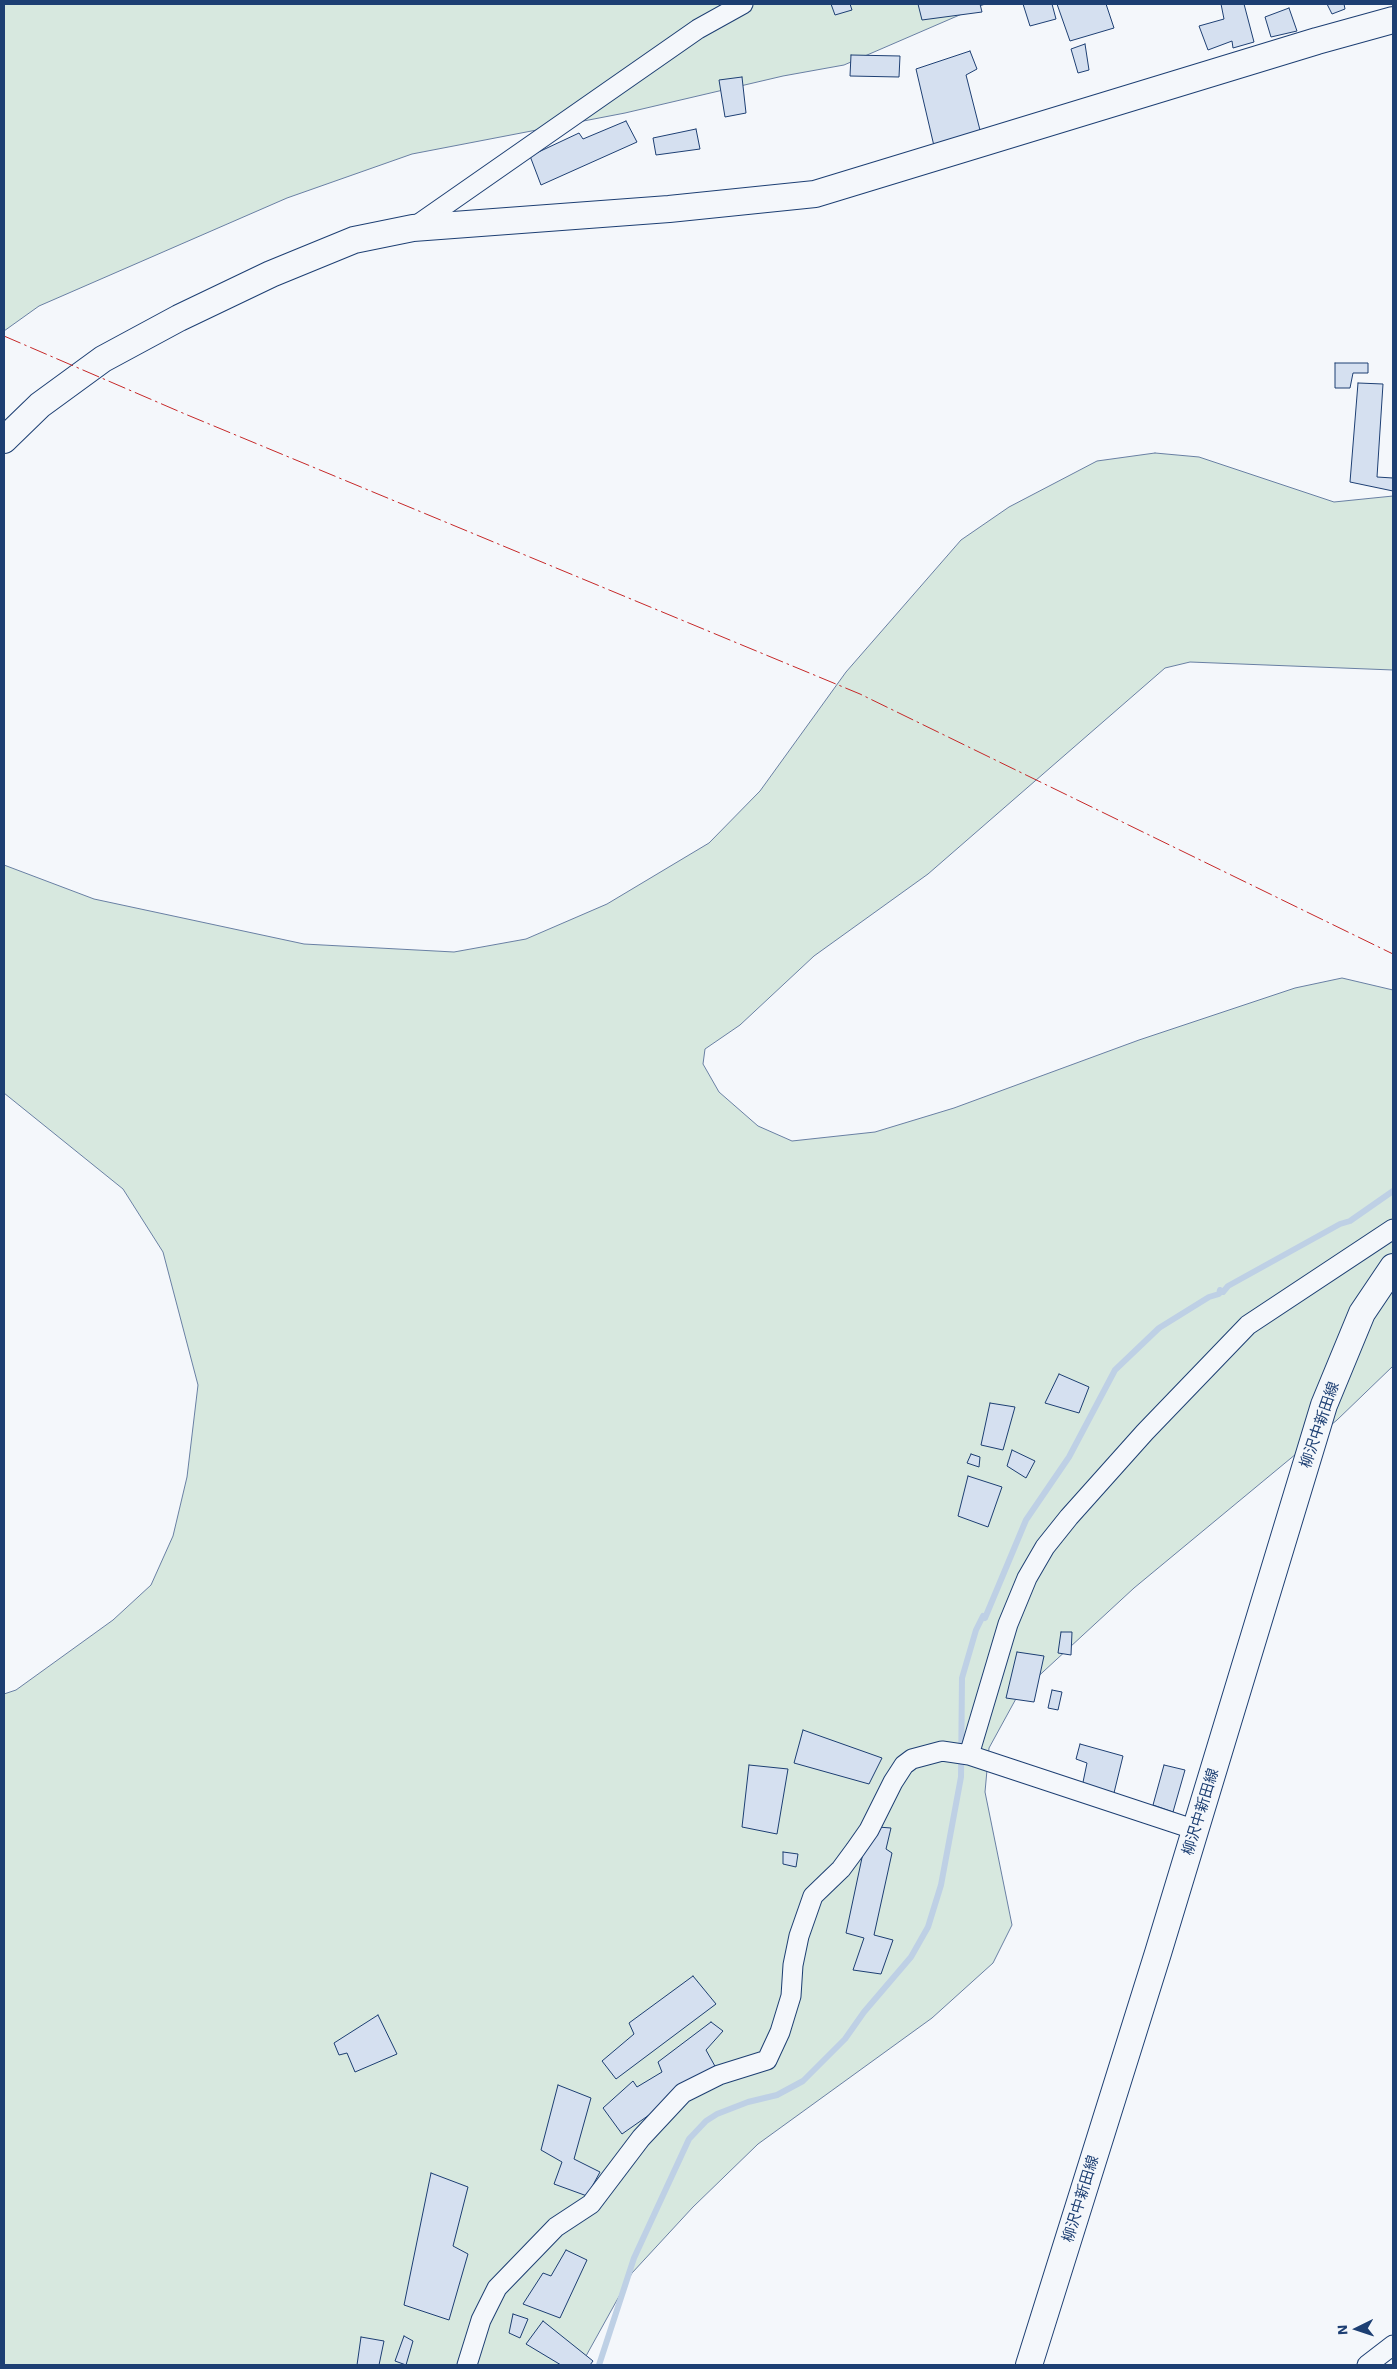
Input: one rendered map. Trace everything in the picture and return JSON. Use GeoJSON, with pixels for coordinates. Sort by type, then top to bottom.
{"type":"FeatureCollection","features":[{"type":"Feature","properties":{"kind":"street"},"geometry":{"type":"LineString","coordinates":[[413,228],[698,29],[743,4]]}},
{"type":"Feature","properties":{"kind":"street"},"geometry":{"type":"LineString","coordinates":[[4,440],[40,405],[103,359],[179,318],[271,274],[354,240],[413,228],[659,210],[815,194],[1317,41],[1393,20]]}},
{"type":"Feature","properties":{"kind":"street"},"geometry":{"type":"LineString","coordinates":[[969,1755],[1008,1624],[1027,1578],[1045,1547],[1069,1517],[1145,1432],[1248,1325],[1393,1229]]}},
{"type":"Feature","properties":{"kind":"street","name":"柳沢中新田線"},"geometry":{"type":"LineString","coordinates":[[1029,2365],[1196,1830],[1324,1405],[1362,1313],[1392,1271]]}},
{"type":"Feature","properties":{"kind":"street"},"geometry":{"type":"LineString","coordinates":[[468,2365],[481,2320],[497,2288],[556,2227],[591,2204],[641,2138],[683,2093],[719,2075],[767,2060],[780,2032],[791,1996],[793,1965],[799,1936],[813,1896],[841,1869],[869,1830],[904,1765],[924,1754],[942,1751],[969,1755],[1196,1830]]}},
{"type":"Feature","properties":{"kind":"street"},"geometry":{"type":"LineString","coordinates":[[1367,2365],[1393,2345]]}},
{"type":"Feature","properties":{"kind":"shaded area"},"geometry":{"type":"Polygon","coordinates":[[[4,4],[985,4],[844,65],[783,76],[625,113],[412,154],[287,198],[39,306],[4,331],[4,4]]]}},
{"type":"Feature","properties":{"kind":"shaded area"},"geometry":{"type":"Polygon","coordinates":[[[1155,453],[1199,457],[1334,502],[1393,496],[1393,670],[1190,662],[1165,668],[928,874],[814,956],[740,1025],[705,1049],[703,1064],[719,1092],[758,1126],[792,1141],[875,1132],[954,1108],[1139,1040],[1295,988],[1342,978],[1393,990],[1393,1366],[1337,1420],[1134,1588],[1018,1695],[989,1748],[985,1792],[1012,1925],[993,1963],[932,2018],[758,2144],[693,2207],[632,2273],[581,2365],[4,2365],[4,1694],[16,1690],[113,1620],[151,1585],[173,1536],[187,1477],[198,1385],[163,1252],[123,1189],[4,1093],[4,865],[94,899],[304,944],[454,952],[526,939],[607,904],[709,843],[760,791],[846,672],[961,540],[1009,507],[1097,461],[1155,453]]]}},
{"type":"Feature","properties":{"kind":"building"},"geometry":{"type":"Polygon","coordinates":[[[831,4],[850,4],[852,10],[835,15],[831,4]]]}},
{"type":"Feature","properties":{"kind":"building"},"geometry":{"type":"Polygon","coordinates":[[[918,4],[980,4],[982,12],[922,20],[918,4]]]}},
{"type":"Feature","properties":{"kind":"building"},"geometry":{"type":"Polygon","coordinates":[[[1023,4],[1052,4],[1056,19],[1030,26],[1023,4]]]}},
{"type":"Feature","properties":{"kind":"building"},"geometry":{"type":"Polygon","coordinates":[[[1057,4],[1106,4],[1114,28],[1070,41],[1057,4]]]}},
{"type":"Feature","properties":{"kind":"building"},"geometry":{"type":"Polygon","coordinates":[[[1221,4],[1244,4],[1254,42],[1233,48],[1232,41],[1208,50],[1199,26],[1224,19],[1221,4]]]}},
{"type":"Feature","properties":{"kind":"building"},"geometry":{"type":"Polygon","coordinates":[[[1327,4],[1344,4],[1345,9],[1332,14],[1327,4]]]}},
{"type":"Feature","properties":{"kind":"building"},"geometry":{"type":"Polygon","coordinates":[[[1289,8],[1297,31],[1271,37],[1265,17],[1289,8]]]}},
{"type":"Feature","properties":{"kind":"building"},"geometry":{"type":"Polygon","coordinates":[[[1085,44],[1089,70],[1078,73],[1071,49],[1085,44]]]}},
{"type":"Feature","properties":{"kind":"building"},"geometry":{"type":"Polygon","coordinates":[[[970,51],[977,69],[966,75],[981,134],[934,146],[916,69],[970,51]]]}},
{"type":"Feature","properties":{"kind":"building"},"geometry":{"type":"Polygon","coordinates":[[[851,55],[900,56],[899,77],[850,76],[851,55]]]}},
{"type":"Feature","properties":{"kind":"building"},"geometry":{"type":"Polygon","coordinates":[[[742,77],[746,113],[725,117],[719,80],[742,77]]]}},
{"type":"Feature","properties":{"kind":"building"},"geometry":{"type":"Polygon","coordinates":[[[626,121],[637,142],[541,185],[530,156],[579,133],[583,139],[626,121]]]}},
{"type":"Feature","properties":{"kind":"building"},"geometry":{"type":"Polygon","coordinates":[[[696,129],[700,149],[656,155],[653,138],[696,129]]]}},
{"type":"Feature","properties":{"kind":"building"},"geometry":{"type":"Polygon","coordinates":[[[1335,363],[1368,363],[1368,373],[1353,373],[1350,388],[1335,388],[1335,363]]]}},
{"type":"Feature","properties":{"kind":"building"},"geometry":{"type":"Polygon","coordinates":[[[1358,383],[1383,384],[1377,477],[1393,478],[1393,491],[1350,482],[1358,383]]]}},
{"type":"Feature","properties":{"kind":"building"},"geometry":{"type":"Polygon","coordinates":[[[1059,1374],[1089,1387],[1079,1413],[1045,1403],[1059,1374]]]}},
{"type":"Feature","properties":{"kind":"building"},"geometry":{"type":"Polygon","coordinates":[[[990,1403],[1015,1407],[1003,1450],[981,1445],[990,1403]]]}},
{"type":"Feature","properties":{"kind":"building"},"geometry":{"type":"Polygon","coordinates":[[[1012,1450],[1035,1461],[1026,1478],[1007,1466],[1012,1450]]]}},
{"type":"Feature","properties":{"kind":"building"},"geometry":{"type":"Polygon","coordinates":[[[971,1454],[980,1457],[979,1467],[967,1463],[971,1454]]]}},
{"type":"Feature","properties":{"kind":"building"},"geometry":{"type":"Polygon","coordinates":[[[968,1476],[1002,1487],[988,1527],[958,1516],[968,1476]]]}},
{"type":"Feature","properties":{"kind":"building"},"geometry":{"type":"Polygon","coordinates":[[[1061,1632],[1072,1632],[1071,1655],[1058,1653],[1061,1632]]]}},
{"type":"Feature","properties":{"kind":"building"},"geometry":{"type":"Polygon","coordinates":[[[1017,1652],[1044,1656],[1034,1702],[1006,1698],[1017,1652]]]}},
{"type":"Feature","properties":{"kind":"building"},"geometry":{"type":"Polygon","coordinates":[[[1052,1690],[1062,1692],[1058,1710],[1048,1708],[1052,1690]]]}},
{"type":"Feature","properties":{"kind":"building"},"geometry":{"type":"Polygon","coordinates":[[[803,1730],[882,1758],[869,1784],[794,1763],[803,1730]]]}},
{"type":"Feature","properties":{"kind":"building"},"geometry":{"type":"Polygon","coordinates":[[[1080,1744],[1123,1756],[1113,1797],[1082,1787],[1087,1763],[1076,1759],[1080,1744]]]}},
{"type":"Feature","properties":{"kind":"building"},"geometry":{"type":"Polygon","coordinates":[[[749,1765],[788,1769],[777,1834],[742,1827],[749,1765]]]}},
{"type":"Feature","properties":{"kind":"building"},"geometry":{"type":"Polygon","coordinates":[[[1164,1765],[1185,1770],[1173,1812],[1153,1805],[1164,1765]]]}},
{"type":"Feature","properties":{"kind":"building"},"geometry":{"type":"Polygon","coordinates":[[[878,1827],[891,1828],[886,1849],[892,1853],[874,1935],[893,1940],[881,1974],[853,1970],[864,1938],[846,1933],[863,1853],[878,1827]]]}},
{"type":"Feature","properties":{"kind":"building"},"geometry":{"type":"Polygon","coordinates":[[[783,1852],[798,1854],[796,1867],[783,1864],[783,1852]]]}},
{"type":"Feature","properties":{"kind":"building"},"geometry":{"type":"Polygon","coordinates":[[[693,1976],[716,2004],[616,2079],[602,2061],[634,2034],[629,2023],[693,1976]]]}},
{"type":"Feature","properties":{"kind":"building"},"geometry":{"type":"Polygon","coordinates":[[[378,2015],[397,2054],[355,2072],[347,2053],[339,2055],[334,2043],[378,2015]]]}},
{"type":"Feature","properties":{"kind":"building"},"geometry":{"type":"Polygon","coordinates":[[[711,2022],[723,2031],[706,2050],[716,2068],[622,2134],[603,2108],[633,2081],[637,2087],[662,2072],[658,2062],[711,2022]]]}},
{"type":"Feature","properties":{"kind":"building"},"geometry":{"type":"Polygon","coordinates":[[[558,2085],[591,2098],[574,2159],[600,2172],[587,2196],[554,2184],[562,2162],[541,2150],[558,2085]]]}},
{"type":"Feature","properties":{"kind":"building"},"geometry":{"type":"Polygon","coordinates":[[[431,2173],[468,2187],[453,2246],[468,2254],[449,2320],[404,2305],[431,2173]]]}},
{"type":"Feature","properties":{"kind":"building"},"geometry":{"type":"Polygon","coordinates":[[[566,2250],[587,2260],[560,2318],[523,2304],[543,2273],[551,2276],[566,2250]]]}},
{"type":"Feature","properties":{"kind":"building"},"geometry":{"type":"Polygon","coordinates":[[[513,2314],[528,2319],[520,2338],[509,2333],[513,2314]]]}},
{"type":"Feature","properties":{"kind":"building"},"geometry":{"type":"Polygon","coordinates":[[[543,2321],[593,2361],[590,2365],[561,2365],[526,2344],[543,2321]]]}},
{"type":"Feature","properties":{"kind":"building"},"geometry":{"type":"Polygon","coordinates":[[[404,2336],[413,2341],[406,2365],[395,2361],[404,2336]]]}},
{"type":"Feature","properties":{"kind":"building"},"geometry":{"type":"Polygon","coordinates":[[[361,2337],[384,2341],[379,2365],[357,2365],[361,2337]]]}},
{"type":"Feature","properties":{"kind":"waterway"},"geometry":{"type":"LineString","coordinates":[[599,2365],[634,2258],[689,2139],[706,2121],[717,2114],[748,2102],[777,2095],[803,2081],[845,2039],[864,2012],[911,1957],[928,1927],[941,1885],[961,1777],[962,1678],[976,1630],[983,1616],[985,1618],[1026,1520],[1069,1457],[1115,1370],[1159,1328],[1209,1297],[1219,1294],[1220,1290],[1223,1292],[1228,1286],[1340,1224],[1350,1221],[1393,1191]]}},
{"type":"Feature","properties":{"kind":"power"},"geometry":{"type":"LineString","coordinates":[[4,336],[185,414],[860,694],[1393,954]]}}]}
